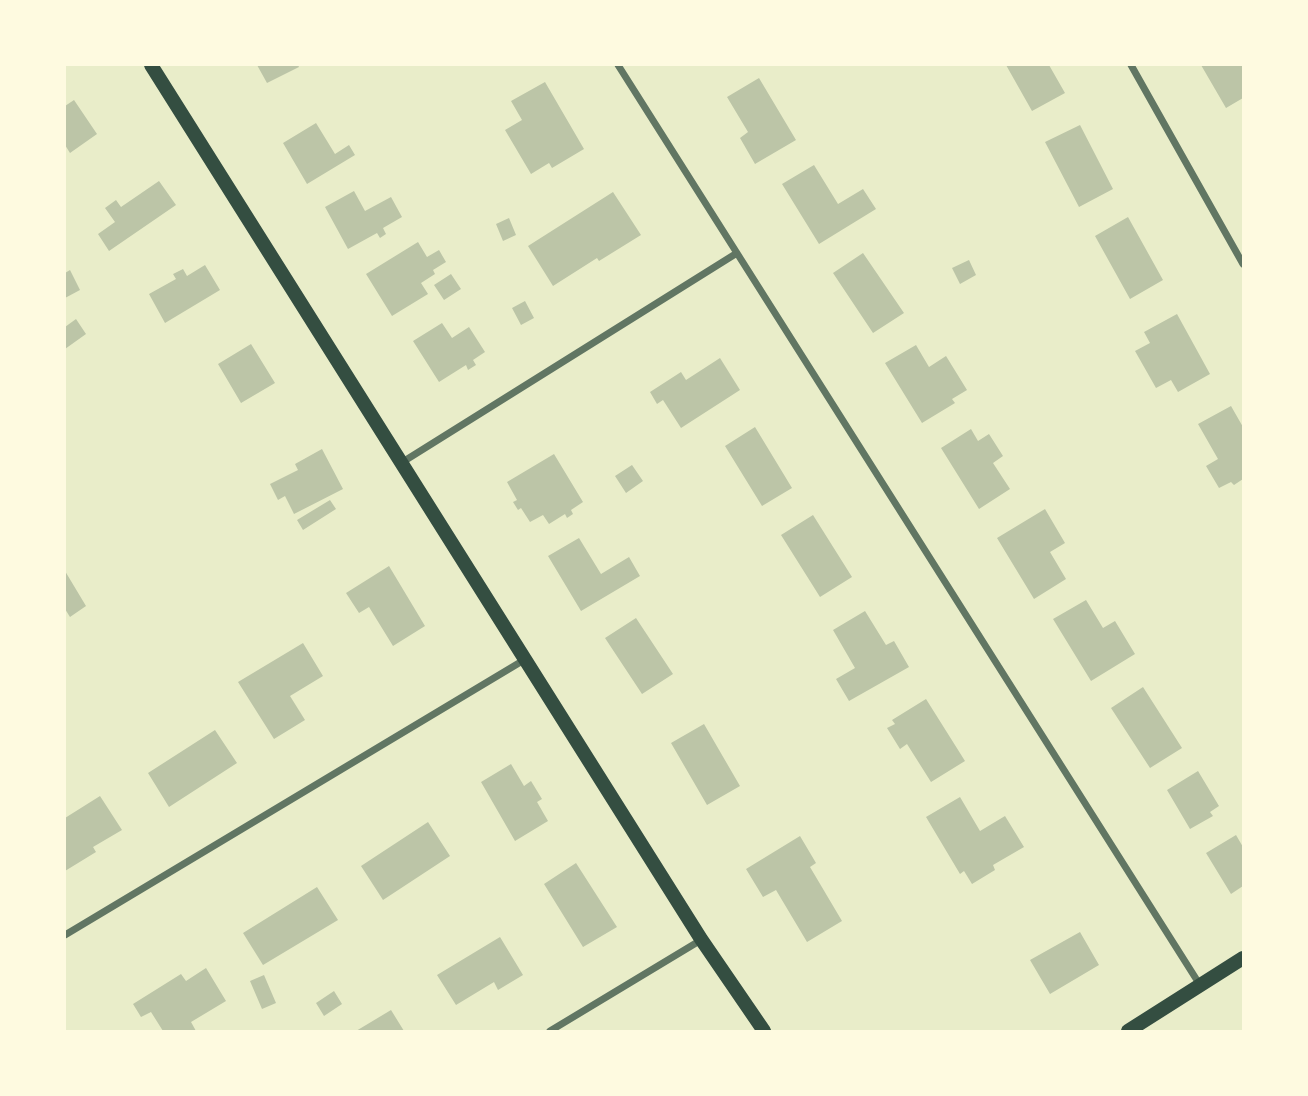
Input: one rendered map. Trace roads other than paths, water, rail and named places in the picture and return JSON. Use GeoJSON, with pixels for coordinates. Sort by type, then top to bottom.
{"type":"FeatureCollection","features":[{"type":"Feature","properties":{"kind":"main road"},"geometry":{"type":"LineString","coordinates":[[151,65],[701,939],[764,1031]]}},
{"type":"Feature","properties":{"kind":"main road"},"geometry":{"type":"LineString","coordinates":[[1128,1031],[1243,958]]}},
{"type":"Feature","properties":{"kind":"street"},"geometry":{"type":"LineString","coordinates":[[618,65],[1200,985]]}},
{"type":"Feature","properties":{"kind":"street"},"geometry":{"type":"LineString","coordinates":[[1131,65],[1243,264]]}},
{"type":"Feature","properties":{"kind":"street"},"geometry":{"type":"LineString","coordinates":[[401,463],[737,253]]}},
{"type":"Feature","properties":{"kind":"street"},"geometry":{"type":"LineString","coordinates":[[65,935],[524,660]]}},
{"type":"Feature","properties":{"kind":"street"},"geometry":{"type":"LineString","coordinates":[[550,1031],[701,939]]}}]}
